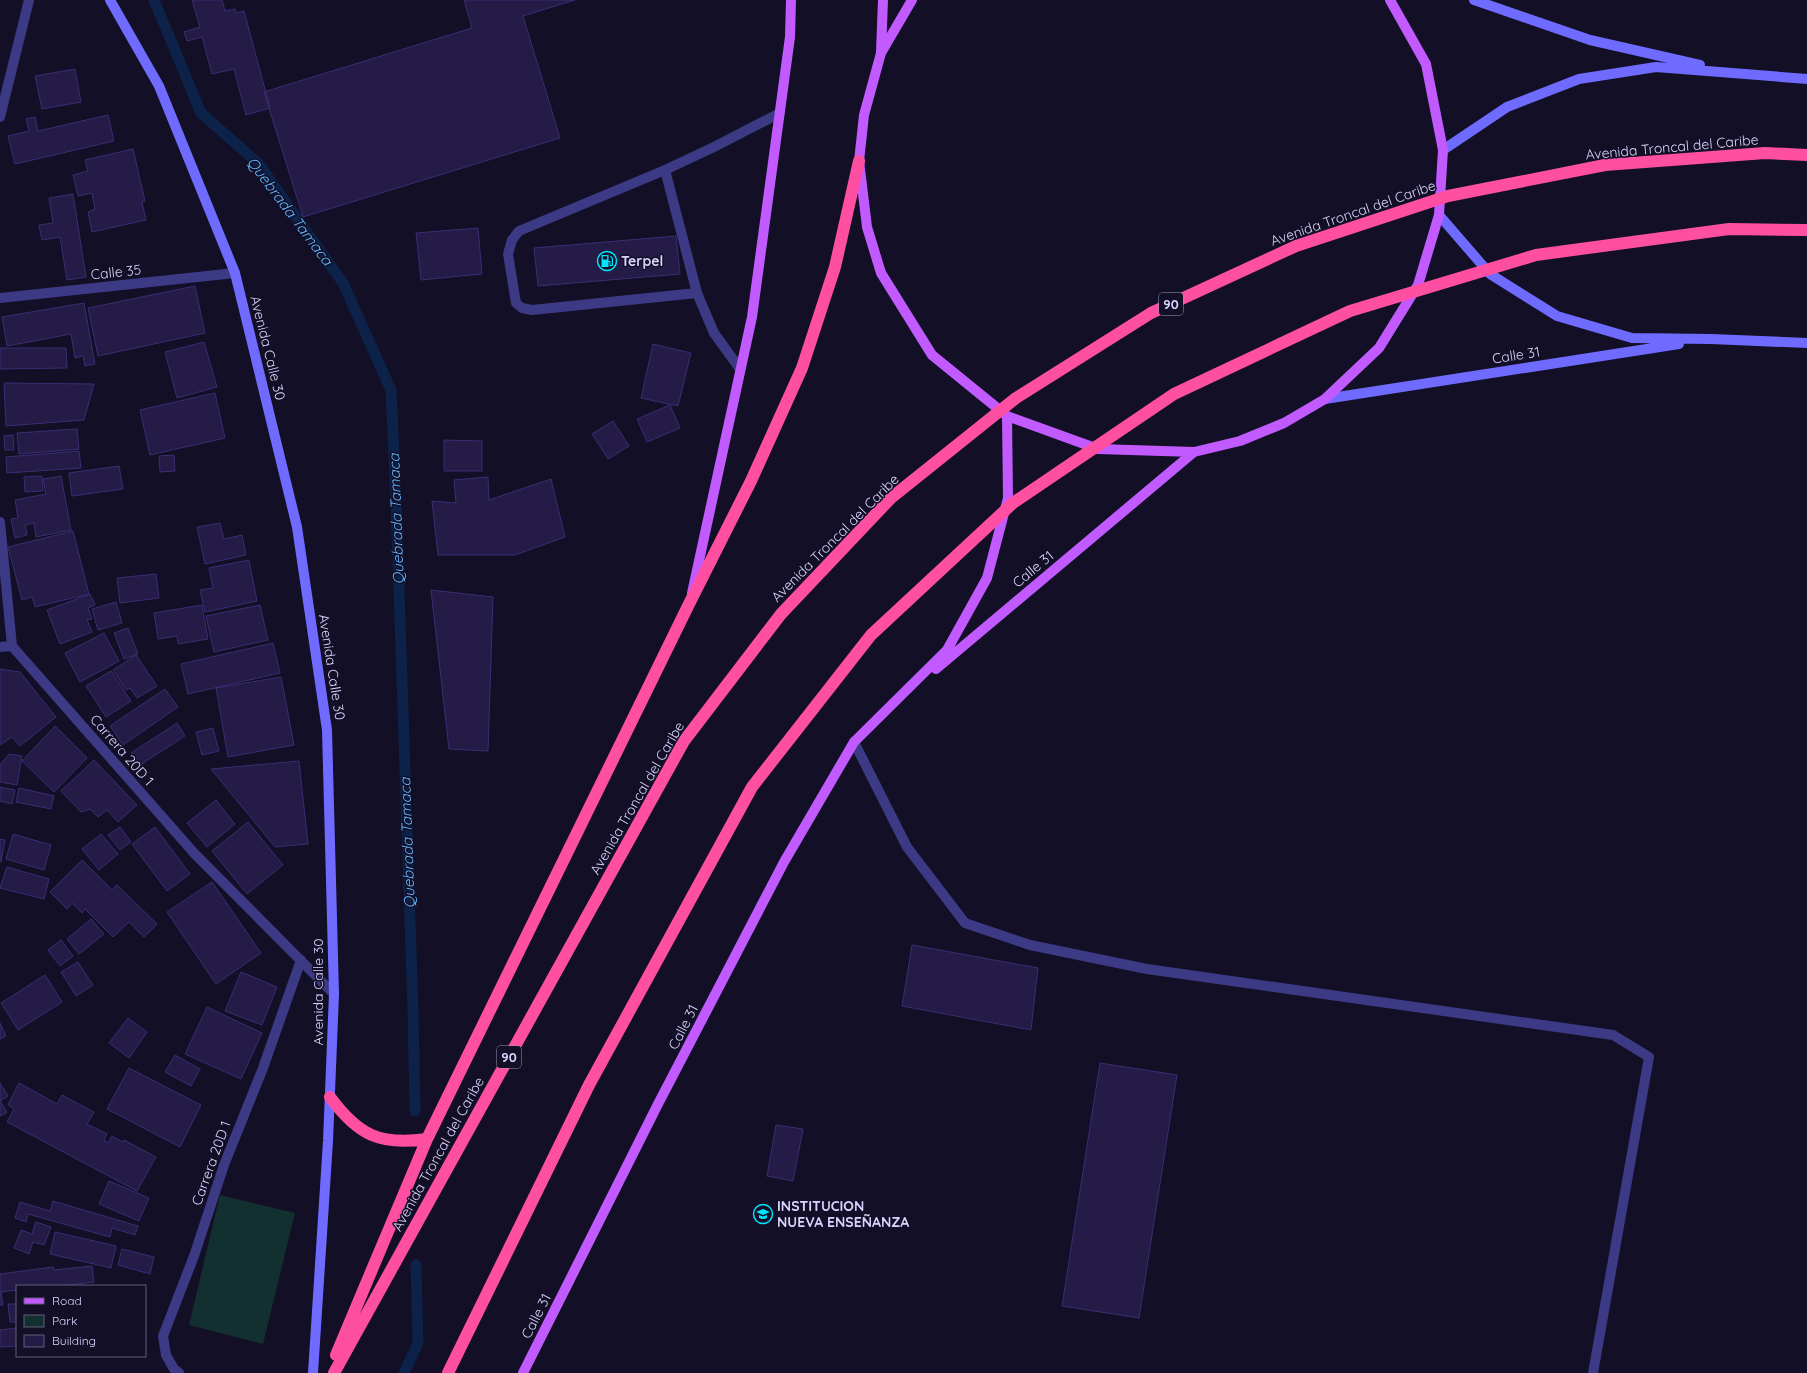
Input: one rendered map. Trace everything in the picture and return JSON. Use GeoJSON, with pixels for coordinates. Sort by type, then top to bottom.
{"type":"FeatureCollection","features":[{"type":"Feature","properties":{"kind":"highway","name":"Avenida Troncal del Caribe"},"geometry":{"type":"LineString","coordinates":[[334,1373],[684,741],[780,614],[891,498],[1016,398],[1152,313],[1296,246],[1448,196],[1605,165],[1765,153],[1807,155]]}},
{"type":"Feature","properties":{"kind":"highway"},"geometry":{"type":"LineString","coordinates":[[328,1373],[427,1139],[689,604],[751,481],[802,368],[836,267],[859,161]]}},
{"type":"Feature","properties":{"kind":"highway"},"geometry":{"type":"LineString","coordinates":[[448,1373],[588,1086],[752,788],[872,636],[1014,503],[1174,394],[1350,311],[1536,255],[1729,228],[1807,230]]}},
{"type":"Feature","properties":{"kind":"highway"},"geometry":{"type":"LineString","coordinates":[[330,1097],[344,1116],[361,1130],[382,1139],[405,1142],[427,1139]]}},
{"type":"Feature","properties":{"kind":"main road"},"geometry":{"type":"LineString","coordinates":[[689,604],[752,317],[790,37],[791,0]]}},
{"type":"Feature","properties":{"kind":"main road"},"geometry":{"type":"LineString","coordinates":[[883,0],[881,53],[864,115],[859,161],[867,227],[881,273],[932,355],[1007,416],[1098,449],[1194,452],[1240,441],[1284,423],[1325,399],[1379,348],[1418,285],[1440,215],[1443,150],[1426,64],[1390,0]]}},
{"type":"Feature","properties":{"kind":"main road"},"geometry":{"type":"LineString","coordinates":[[881,53],[912,0]]}},
{"type":"Feature","properties":{"kind":"main road","name":"Calle 31"},"geometry":{"type":"LineString","coordinates":[[523,1373],[654,1113],[784,862],[854,742],[947,650],[987,578],[1008,498],[1007,416]]}},
{"type":"Feature","properties":{"kind":"main road","name":"Calle 31"},"geometry":{"type":"LineString","coordinates":[[890,708],[1194,452]]}},
{"type":"Feature","properties":{"kind":"street"},"geometry":{"type":"LineString","coordinates":[[0,117],[6,86],[29,0]]}},
{"type":"Feature","properties":{"kind":"street","name":"Avenida Calle 30"},"geometry":{"type":"LineString","coordinates":[[110,0],[159,86],[235,273],[297,527],[327,730],[334,994],[330,1097],[313,1373]]}},
{"type":"Feature","properties":{"kind":"street"},"geometry":{"type":"LineString","coordinates":[[1474,0],[1590,40],[1733,72]]}},
{"type":"Feature","properties":{"kind":"street"},"geometry":{"type":"LineString","coordinates":[[1443,150],[1508,107],[1579,79],[1656,67],[1807,79]]}},
{"type":"Feature","properties":{"kind":"street"},"geometry":{"type":"LineString","coordinates":[[697,293],[532,310],[522,308],[516,303],[508,254],[512,240],[519,231],[665,170],[780,113]]}},
{"type":"Feature","properties":{"kind":"street"},"geometry":{"type":"LineString","coordinates":[[665,170],[697,293],[714,332],[740,369]]}},
{"type":"Feature","properties":{"kind":"street","name":"Calle 31"},"geometry":{"type":"LineString","coordinates":[[1440,215],[1490,274],[1557,316],[1632,338],[1711,339],[1807,343]]}},
{"type":"Feature","properties":{"kind":"street","name":"Calle 35"},"geometry":{"type":"LineString","coordinates":[[0,298],[235,273]]}},
{"type":"Feature","properties":{"kind":"street","name":"Calle 31"},"geometry":{"type":"LineString","coordinates":[[1325,399],[1711,339]]}},
{"type":"Feature","properties":{"kind":"street"},"geometry":{"type":"LineString","coordinates":[[0,522],[12,646],[0,647]]}},
{"type":"Feature","properties":{"kind":"street","name":"Carrera 20D 1"},"geometry":{"type":"LineString","coordinates":[[12,646],[194,853],[334,994]]}},
{"type":"Feature","properties":{"kind":"street"},"geometry":{"type":"LineString","coordinates":[[854,742],[907,847],[965,923],[1030,945],[1147,970],[1613,1035],[1649,1057],[1593,1373]]}},
{"type":"Feature","properties":{"kind":"street","name":"Carrera 20D 1"},"geometry":{"type":"LineString","coordinates":[[179,1373],[174,1369],[166,1356],[163,1336],[194,1256],[224,1165],[263,1068],[301,960]]}},
{"type":"Feature","properties":{"kind":"green space"},"geometry":{"type":"Polygon","coordinates":[[[220,1195],[295,1213],[263,1344],[189,1325],[220,1195]]]}},
{"type":"Feature","properties":{"kind":"building"},"geometry":{"type":"Polygon","coordinates":[[[192,0],[222,0],[225,11],[235,9],[236,13],[244,11],[270,108],[246,115],[234,69],[212,74],[202,37],[187,41],[184,32],[200,27],[192,0]]]}},
{"type":"Feature","properties":{"kind":"building"},"geometry":{"type":"Polygon","coordinates":[[[464,0],[575,0],[523,16],[560,138],[303,217],[264,92],[472,28],[464,0]]]}},
{"type":"Feature","properties":{"kind":"building"},"geometry":{"type":"Polygon","coordinates":[[[75,69],[81,102],[42,109],[35,76],[75,69]]]}},
{"type":"Feature","properties":{"kind":"building"},"geometry":{"type":"Polygon","coordinates":[[[108,115],[114,141],[15,164],[8,136],[29,131],[26,119],[35,117],[38,131],[108,115]]]}},
{"type":"Feature","properties":{"kind":"building"},"geometry":{"type":"Polygon","coordinates":[[[133,149],[145,201],[142,202],[146,220],[92,232],[88,212],[95,209],[92,193],[78,196],[73,175],[88,171],[85,160],[133,149]]]}},
{"type":"Feature","properties":{"kind":"building"},"geometry":{"type":"Polygon","coordinates":[[[73,194],[86,277],[67,280],[60,237],[42,240],[39,225],[53,223],[49,198],[73,194]]]}},
{"type":"Feature","properties":{"kind":"building"},"geometry":{"type":"Polygon","coordinates":[[[478,228],[482,274],[421,280],[416,233],[478,228]]]}},
{"type":"Feature","properties":{"kind":"building","name":"Terpel"},"geometry":{"type":"Polygon","coordinates":[[[676,236],[680,274],[538,286],[534,248],[676,236]]]}},
{"type":"Feature","properties":{"kind":"building"},"geometry":{"type":"Polygon","coordinates":[[[195,286],[205,333],[98,356],[88,308],[195,286]]]}},
{"type":"Feature","properties":{"kind":"building"},"geometry":{"type":"Polygon","coordinates":[[[84,303],[95,364],[85,366],[83,356],[75,358],[71,334],[7,346],[2,317],[84,303]]]}},
{"type":"Feature","properties":{"kind":"building"},"geometry":{"type":"Polygon","coordinates":[[[204,342],[217,387],[177,398],[165,352],[204,342]]]}},
{"type":"Feature","properties":{"kind":"building"},"geometry":{"type":"Polygon","coordinates":[[[653,344],[691,353],[678,406],[641,398],[653,344]]]}},
{"type":"Feature","properties":{"kind":"building"},"geometry":{"type":"Polygon","coordinates":[[[0,348],[66,348],[67,368],[0,369],[0,348]]]}},
{"type":"Feature","properties":{"kind":"building"},"geometry":{"type":"Polygon","coordinates":[[[4,383],[94,384],[84,420],[6,426],[4,383]]]}},
{"type":"Feature","properties":{"kind":"building"},"geometry":{"type":"Polygon","coordinates":[[[215,393],[225,438],[150,455],[140,410],[215,393]]]}},
{"type":"Feature","properties":{"kind":"building"},"geometry":{"type":"Polygon","coordinates":[[[670,405],[680,428],[647,442],[637,419],[670,405]]]}},
{"type":"Feature","properties":{"kind":"building"},"geometry":{"type":"Polygon","coordinates":[[[613,421],[629,446],[608,459],[592,434],[613,421]]]}},
{"type":"Feature","properties":{"kind":"building"},"geometry":{"type":"Polygon","coordinates":[[[77,429],[79,449],[19,454],[17,433],[77,429]]]}},
{"type":"Feature","properties":{"kind":"building"},"geometry":{"type":"Polygon","coordinates":[[[13,435],[14,450],[5,450],[4,436],[13,435]]]}},
{"type":"Feature","properties":{"kind":"building"},"geometry":{"type":"Polygon","coordinates":[[[444,440],[482,441],[482,471],[444,471],[444,440]]]}},
{"type":"Feature","properties":{"kind":"building"},"geometry":{"type":"Polygon","coordinates":[[[79,451],[81,468],[7,473],[6,457],[79,451]]]}},
{"type":"Feature","properties":{"kind":"building"},"geometry":{"type":"Polygon","coordinates":[[[174,455],[175,471],[160,472],[159,456],[174,455]]]}},
{"type":"Feature","properties":{"kind":"building"},"geometry":{"type":"Polygon","coordinates":[[[119,466],[123,489],[72,496],[69,473],[119,466]]]}},
{"type":"Feature","properties":{"kind":"building"},"geometry":{"type":"Polygon","coordinates":[[[42,476],[43,491],[25,492],[24,477],[42,476]]]}},
{"type":"Feature","properties":{"kind":"building"},"geometry":{"type":"Polygon","coordinates":[[[61,476],[71,530],[36,537],[34,523],[25,525],[27,535],[15,538],[11,519],[18,518],[15,500],[46,494],[43,479],[61,476]]]}},
{"type":"Feature","properties":{"kind":"building"},"geometry":{"type":"Polygon","coordinates":[[[488,477],[489,500],[551,479],[565,537],[515,555],[438,555],[432,501],[456,503],[454,480],[488,477]]]}},
{"type":"Feature","properties":{"kind":"building"},"geometry":{"type":"Polygon","coordinates":[[[220,523],[224,539],[242,535],[246,555],[205,564],[197,527],[220,523]]]}},
{"type":"Feature","properties":{"kind":"building"},"geometry":{"type":"Polygon","coordinates":[[[73,531],[89,594],[35,607],[32,597],[22,600],[8,547],[73,531]]]}},
{"type":"Feature","properties":{"kind":"building"},"geometry":{"type":"Polygon","coordinates":[[[249,560],[257,601],[205,612],[200,590],[213,588],[209,568],[249,560]]]}},
{"type":"Feature","properties":{"kind":"building"},"geometry":{"type":"Polygon","coordinates":[[[156,574],[159,598],[120,603],[117,578],[156,574]]]}},
{"type":"Feature","properties":{"kind":"building"},"geometry":{"type":"Polygon","coordinates":[[[431,590],[493,597],[488,751],[449,749],[431,590]]]}},
{"type":"Feature","properties":{"kind":"building"},"geometry":{"type":"Polygon","coordinates":[[[90,594],[95,605],[88,608],[92,619],[87,620],[92,632],[60,644],[47,610],[90,594]]]}},
{"type":"Feature","properties":{"kind":"building"},"geometry":{"type":"Polygon","coordinates":[[[116,602],[122,623],[98,630],[92,609],[116,602]]]}},
{"type":"Feature","properties":{"kind":"building"},"geometry":{"type":"Polygon","coordinates":[[[202,605],[208,639],[178,644],[177,636],[158,639],[154,613],[202,605]]]}},
{"type":"Feature","properties":{"kind":"building"},"geometry":{"type":"Polygon","coordinates":[[[260,605],[268,640],[214,652],[206,616],[260,605]]]}},
{"type":"Feature","properties":{"kind":"building"},"geometry":{"type":"Polygon","coordinates":[[[128,628],[138,654],[124,659],[114,633],[128,628]]]}},
{"type":"Feature","properties":{"kind":"building"},"geometry":{"type":"Polygon","coordinates":[[[104,633],[119,661],[80,682],[65,653],[104,633]]]}},
{"type":"Feature","properties":{"kind":"building"},"geometry":{"type":"Polygon","coordinates":[[[273,643],[280,673],[188,694],[181,664],[273,643]]]}},
{"type":"Feature","properties":{"kind":"building"},"geometry":{"type":"Polygon","coordinates":[[[136,655],[157,686],[137,698],[130,688],[126,690],[113,670],[136,655]]]}},
{"type":"Feature","properties":{"kind":"building"},"geometry":{"type":"Polygon","coordinates":[[[0,669],[20,672],[56,717],[20,746],[12,737],[0,745],[0,669]]]}},
{"type":"Feature","properties":{"kind":"building"},"geometry":{"type":"Polygon","coordinates":[[[111,671],[131,701],[106,717],[86,686],[111,671]]]}},
{"type":"Feature","properties":{"kind":"building"},"geometry":{"type":"Polygon","coordinates":[[[281,677],[294,745],[228,757],[216,688],[281,677]]]}},
{"type":"Feature","properties":{"kind":"building"},"geometry":{"type":"Polygon","coordinates":[[[165,689],[178,707],[123,745],[110,726],[165,689]]]}},
{"type":"Feature","properties":{"kind":"building"},"geometry":{"type":"Polygon","coordinates":[[[177,723],[185,736],[140,765],[131,753],[177,723]]]}},
{"type":"Feature","properties":{"kind":"building"},"geometry":{"type":"Polygon","coordinates":[[[55,726],[87,758],[54,792],[22,761],[55,726]]]}},
{"type":"Feature","properties":{"kind":"building"},"geometry":{"type":"Polygon","coordinates":[[[213,728],[219,751],[202,755],[196,732],[213,728]]]}},
{"type":"Feature","properties":{"kind":"building"},"geometry":{"type":"Polygon","coordinates":[[[9,754],[22,756],[17,785],[0,782],[0,765],[9,754]]]}},
{"type":"Feature","properties":{"kind":"building"},"geometry":{"type":"Polygon","coordinates":[[[94,760],[137,805],[118,822],[107,810],[98,817],[90,809],[81,812],[61,791],[94,760]]]}},
{"type":"Feature","properties":{"kind":"building"},"geometry":{"type":"Polygon","coordinates":[[[299,761],[308,844],[275,847],[211,769],[299,761]]]}},
{"type":"Feature","properties":{"kind":"building"},"geometry":{"type":"Polygon","coordinates":[[[0,787],[15,790],[12,804],[0,801],[0,787]]]}},
{"type":"Feature","properties":{"kind":"building"},"geometry":{"type":"Polygon","coordinates":[[[19,788],[54,796],[51,809],[16,802],[19,788]]]}},
{"type":"Feature","properties":{"kind":"building"},"geometry":{"type":"Polygon","coordinates":[[[216,800],[235,824],[207,847],[187,823],[216,800]]]}},
{"type":"Feature","properties":{"kind":"building"},"geometry":{"type":"Polygon","coordinates":[[[248,822],[283,865],[247,894],[212,851],[248,822]]]}},
{"type":"Feature","properties":{"kind":"building"},"geometry":{"type":"Polygon","coordinates":[[[120,827],[131,842],[120,850],[108,835],[120,827]]]}},
{"type":"Feature","properties":{"kind":"building"},"geometry":{"type":"Polygon","coordinates":[[[155,827],[190,874],[167,891],[132,844],[155,827]]]}},
{"type":"Feature","properties":{"kind":"building"},"geometry":{"type":"Polygon","coordinates":[[[13,834],[51,845],[44,870],[6,859],[13,834]]]}},
{"type":"Feature","properties":{"kind":"building"},"geometry":{"type":"Polygon","coordinates":[[[101,834],[118,854],[99,870],[82,849],[101,834]]]}},
{"type":"Feature","properties":{"kind":"building"},"geometry":{"type":"Polygon","coordinates":[[[0,839],[5,840],[1,862],[0,861],[0,839]]]}},
{"type":"Feature","properties":{"kind":"building"},"geometry":{"type":"Polygon","coordinates":[[[82,860],[112,890],[117,885],[157,924],[144,937],[129,922],[113,937],[85,909],[82,913],[72,903],[67,909],[50,892],[82,860]]]}},
{"type":"Feature","properties":{"kind":"building"},"geometry":{"type":"Polygon","coordinates":[[[7,867],[49,879],[44,899],[0,888],[7,867]]]}},
{"type":"Feature","properties":{"kind":"building"},"geometry":{"type":"Polygon","coordinates":[[[212,882],[261,953],[216,984],[167,912],[212,882]]]}},
{"type":"Feature","properties":{"kind":"building"},"geometry":{"type":"Polygon","coordinates":[[[91,919],[104,934],[79,954],[67,939],[91,919]]]}},
{"type":"Feature","properties":{"kind":"building"},"geometry":{"type":"Polygon","coordinates":[[[61,940],[73,956],[60,966],[48,950],[61,940]]]}},
{"type":"Feature","properties":{"kind":"building"},"geometry":{"type":"Polygon","coordinates":[[[912,945],[1038,968],[1031,1030],[902,1006],[912,945]]]}},
{"type":"Feature","properties":{"kind":"building"},"geometry":{"type":"Polygon","coordinates":[[[78,962],[93,985],[76,996],[61,972],[78,962]]]}},
{"type":"Feature","properties":{"kind":"building"},"geometry":{"type":"Polygon","coordinates":[[[241,972],[277,987],[262,1025],[225,1011],[241,972]]]}},
{"type":"Feature","properties":{"kind":"building"},"geometry":{"type":"Polygon","coordinates":[[[45,975],[62,1002],[18,1030],[1,1003],[45,975]]]}},
{"type":"Feature","properties":{"kind":"building"},"geometry":{"type":"Polygon","coordinates":[[[207,1007],[262,1033],[241,1079],[185,1054],[207,1007]]]}},
{"type":"Feature","properties":{"kind":"building"},"geometry":{"type":"Polygon","coordinates":[[[128,1018],[147,1032],[129,1058],[109,1043],[128,1018]]]}},
{"type":"Feature","properties":{"kind":"building"},"geometry":{"type":"Polygon","coordinates":[[[0,1023],[6,1036],[0,1039],[0,1023]]]}},
{"type":"Feature","properties":{"kind":"building"},"geometry":{"type":"Polygon","coordinates":[[[175,1055],[200,1069],[191,1086],[165,1072],[175,1055]]]}},
{"type":"Feature","properties":{"kind":"building"},"geometry":{"type":"Polygon","coordinates":[[[1100,1063],[1177,1075],[1139,1318],[1062,1306],[1100,1063]]]}},
{"type":"Feature","properties":{"kind":"building"},"geometry":{"type":"Polygon","coordinates":[[[129,1068],[201,1105],[180,1147],[107,1109],[129,1068]]]}},
{"type":"Feature","properties":{"kind":"building"},"geometry":{"type":"Polygon","coordinates":[[[0,1083],[8,1096],[0,1101],[0,1083]]]}},
{"type":"Feature","properties":{"kind":"building"},"geometry":{"type":"Polygon","coordinates":[[[19,1083],[57,1104],[62,1095],[94,1112],[87,1124],[107,1134],[104,1140],[108,1143],[112,1136],[123,1142],[124,1140],[156,1157],[137,1191],[7,1122],[14,1109],[8,1105],[19,1083]]]}},
{"type":"Feature","properties":{"kind":"building"},"geometry":{"type":"Polygon","coordinates":[[[0,1101],[7,1112],[0,1116],[0,1101]]]}},
{"type":"Feature","properties":{"kind":"building"},"geometry":{"type":"Polygon","coordinates":[[[776,1125],[803,1129],[793,1181],[767,1176],[776,1125]]]}},
{"type":"Feature","properties":{"kind":"building"},"geometry":{"type":"Polygon","coordinates":[[[109,1181],[149,1198],[139,1221],[99,1204],[109,1181]]]}},
{"type":"Feature","properties":{"kind":"building"},"geometry":{"type":"Polygon","coordinates":[[[53,1201],[138,1226],[135,1235],[112,1228],[110,1237],[28,1214],[26,1222],[15,1218],[20,1202],[50,1211],[53,1201]]]}},
{"type":"Feature","properties":{"kind":"building"},"geometry":{"type":"Polygon","coordinates":[[[36,1222],[51,1227],[44,1245],[33,1242],[29,1254],[14,1248],[21,1230],[32,1234],[36,1222]]]}},
{"type":"Feature","properties":{"kind":"building"},"geometry":{"type":"Polygon","coordinates":[[[55,1232],[116,1246],[111,1268],[50,1254],[55,1232]]]}},
{"type":"Feature","properties":{"kind":"building"},"geometry":{"type":"Polygon","coordinates":[[[122,1249],[154,1257],[150,1274],[118,1265],[122,1249]]]}},
{"type":"Feature","properties":{"kind":"building"},"geometry":{"type":"Polygon","coordinates":[[[92,1266],[94,1282],[68,1285],[16,1285],[16,1290],[1,1292],[3,1305],[0,1305],[0,1274],[53,1267],[54,1270],[92,1266]]]}},
{"type":"Feature","properties":{"kind":"building"},"geometry":{"type":"Polygon","coordinates":[[[8,1304],[16,1304],[16,1322],[10,1322],[8,1304]]]}},
{"type":"Feature","properties":{"kind":"building"},"geometry":{"type":"Polygon","coordinates":[[[16,1328],[16,1346],[0,1347],[0,1330],[16,1328]]]}},
{"type":"Feature","properties":{"kind":"waterway","name":"Quebrada Tamaca"},"geometry":{"type":"LineString","coordinates":[[154,0],[201,113],[258,163],[343,283],[391,390],[396,500],[415,1111]]}},
{"type":"Feature","properties":{"kind":"waterway","name":"Quebrada Tamaca"},"geometry":{"type":"LineString","coordinates":[[404,1373],[418,1343],[416,1265]]}},
{"type":"Feature","properties":{"kind":"place","name":"Terpel"},"geometry":{"type":"Point","coordinates":[607,261]}},
{"type":"Feature","properties":{"kind":"place","name":"INSTITUCION NUEVA ENSEÑANZA"},"geometry":{"type":"Point","coordinates":[763,1214]}}]}
